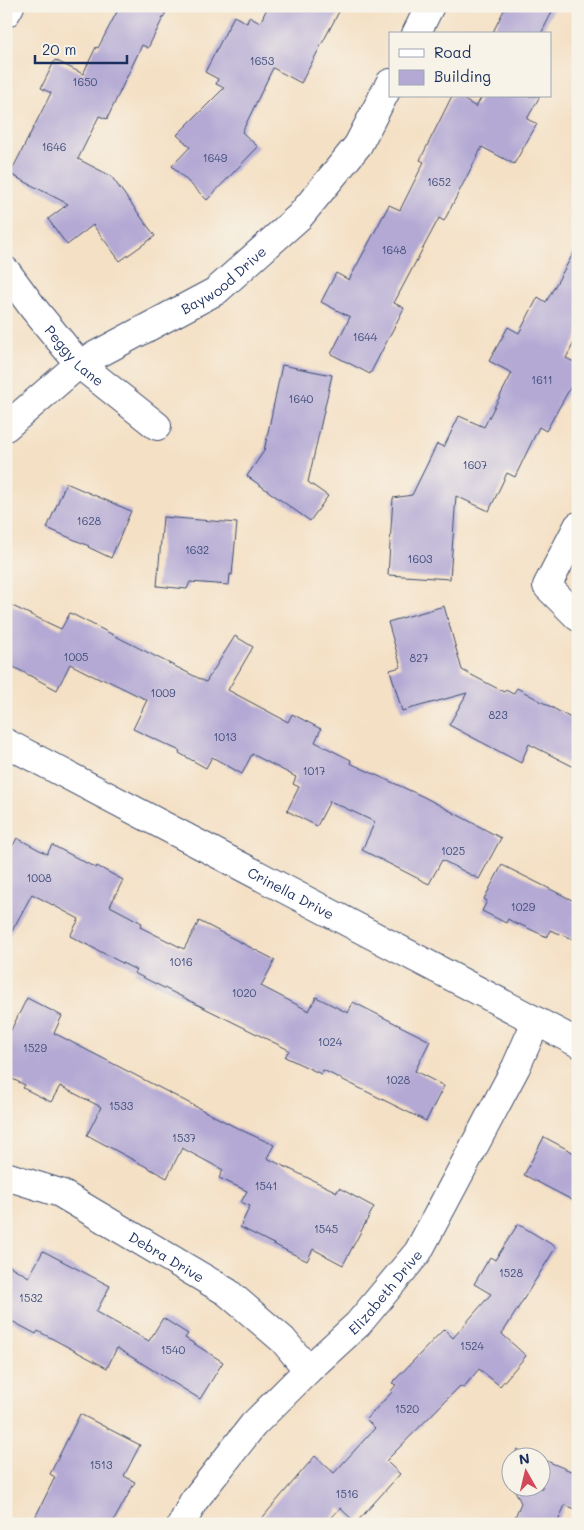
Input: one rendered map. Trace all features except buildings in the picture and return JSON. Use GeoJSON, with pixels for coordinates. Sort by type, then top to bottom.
{"type":"FeatureCollection","features":[{"type":"Feature","properties":{"kind":"street"},"geometry":{"type":"LineString","coordinates":[[6,13],[10,6]]}},
{"type":"Feature","properties":{"kind":"street"},"geometry":{"type":"LineString","coordinates":[[417,32],[430,6]]}},
{"type":"Feature","properties":{"kind":"street","name":"Baywood Drive"},"geometry":{"type":"LineString","coordinates":[[6,427],[79,364],[216,292],[300,216],[358,145],[389,85]]}},
{"type":"Feature","properties":{"kind":"street","name":"Peggy Lane"},"geometry":{"type":"LineString","coordinates":[[6,271],[79,364],[157,426]]}},
{"type":"Feature","properties":{"kind":"street"},"geometry":{"type":"LineString","coordinates":[[578,526],[547,586],[578,617]]}},
{"type":"Feature","properties":{"kind":"street","name":"Crinella Drive"},"geometry":{"type":"LineString","coordinates":[[6,743],[578,1044]]}},
{"type":"Feature","properties":{"kind":"street","name":"Elizabeth Drive"},"geometry":{"type":"LineString","coordinates":[[182,1524],[193,1502],[253,1425],[308,1370],[358,1324],[418,1252],[516,1067],[536,1022]]}},
{"type":"Feature","properties":{"kind":"street","name":"Debra Drive"},"geometry":{"type":"LineString","coordinates":[[6,1176],[60,1193],[227,1292],[283,1340],[308,1370]]}}]}
